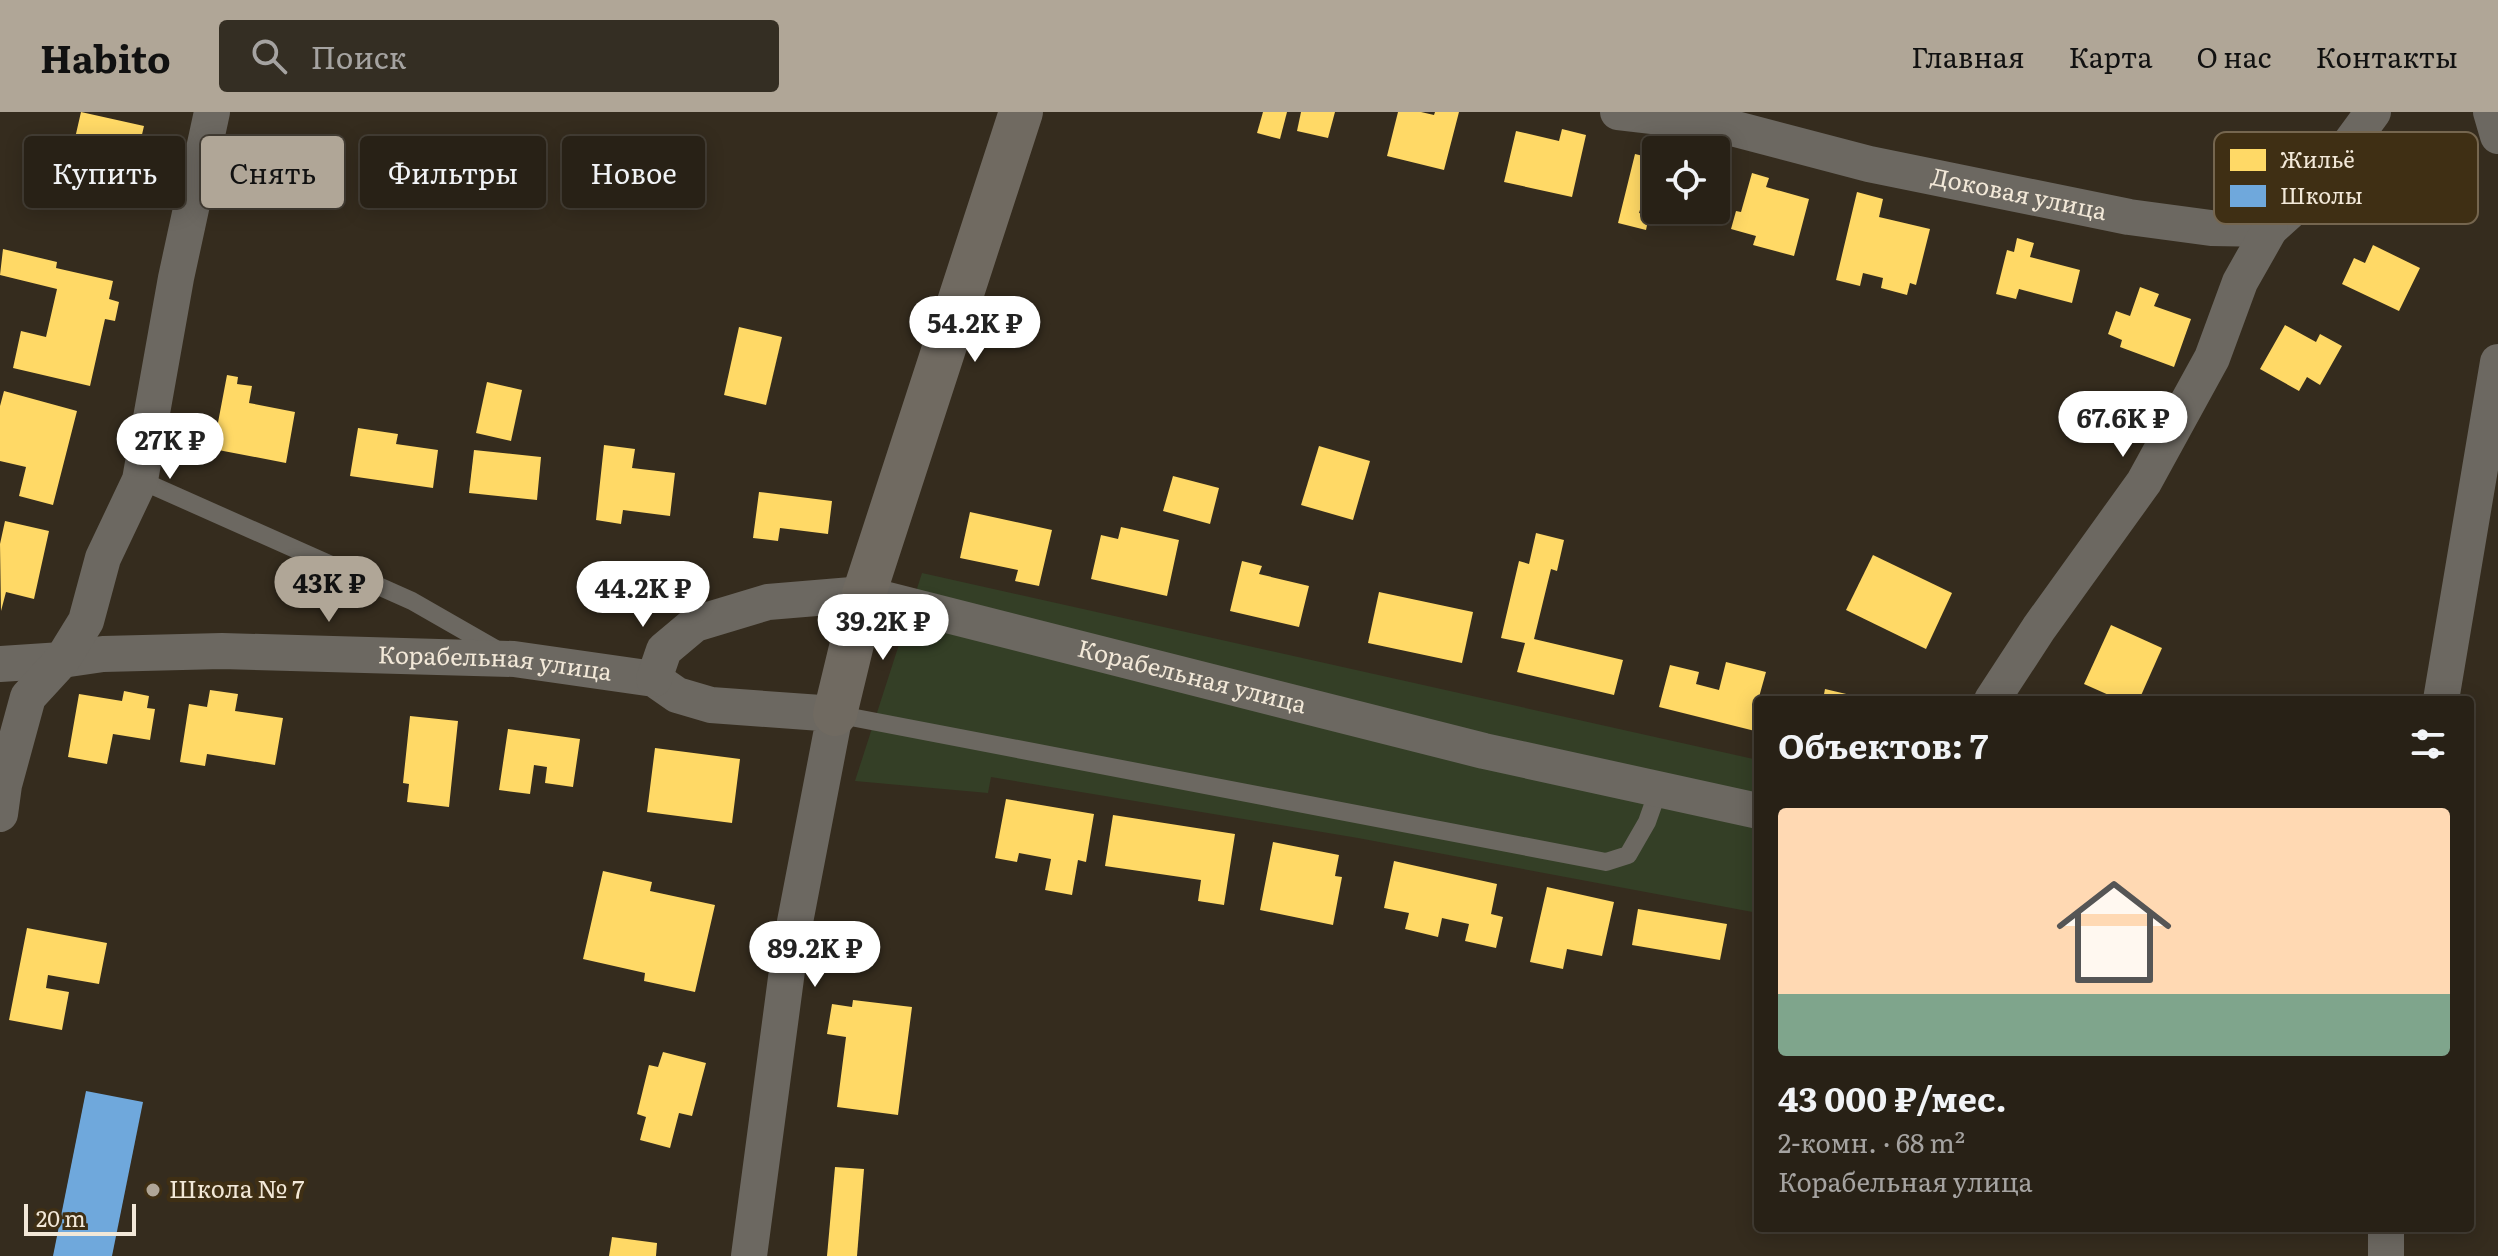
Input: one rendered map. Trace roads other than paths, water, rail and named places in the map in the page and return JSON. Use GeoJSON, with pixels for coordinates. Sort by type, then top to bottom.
{"type":"FeatureCollection","features":[{"type":"Feature","properties":{"kind":"street"},"geometry":{"type":"LineString","coordinates":[[0,814],[4,785],[28,697],[62,660],[86,621],[103,558],[140,480],[176,278],[212,112]]}},
{"type":"Feature","properties":{"kind":"street"},"geometry":{"type":"LineString","coordinates":[[749,1256],[790,948],[835,714],[864,594],[1021,112]]}},
{"type":"Feature","properties":{"kind":"street","name":"Доковая улица"},"geometry":{"type":"LineString","coordinates":[[1618,112],[1713,123],[1869,164],[2129,217],[2211,228],[2270,229]]}},
{"type":"Feature","properties":{"kind":"street"},"geometry":{"type":"LineString","coordinates":[[2358,132],[2373,112]]}},
{"type":"Feature","properties":{"kind":"street"},"geometry":{"type":"LineString","coordinates":[[2491,112],[2498,136]]}},
{"type":"Feature","properties":{"kind":"street"},"geometry":{"type":"LineString","coordinates":[[1995,696],[2039,628],[2144,482],[2212,358],[2240,282],[2276,224]]}},
{"type":"Feature","properties":{"kind":"street"},"geometry":{"type":"LineString","coordinates":[[2442,696],[2498,362]]}},
{"type":"Feature","properties":{"kind":"street","name":"Корабельная улица"},"geometry":{"type":"LineString","coordinates":[[654,679],[664,650],[695,624],[768,602],[864,594],[1484,751],[1754,810]]}},
{"type":"Feature","properties":{"kind":"street","name":"Корабельная улица"},"geometry":{"type":"LineString","coordinates":[[0,664],[103,654],[222,651],[514,659],[654,679],[677,695],[711,705],[835,714]]}},
{"type":"Feature","properties":{"kind":"street"},"geometry":{"type":"LineString","coordinates":[[2386,1232],[2386,1256]]}},
{"type":"Feature","properties":{"kind":"lane"},"geometry":{"type":"LineString","coordinates":[[140,480],[412,601],[514,659]]}},
{"type":"Feature","properties":{"kind":"lane"},"geometry":{"type":"LineString","coordinates":[[835,714],[1606,862],[1628,855],[1647,822],[1659,788]]}},
{"type":"Feature","properties":{"kind":"place","name":"Школа № 7"},"geometry":{"type":"Point","coordinates":[153,1190]}}]}
